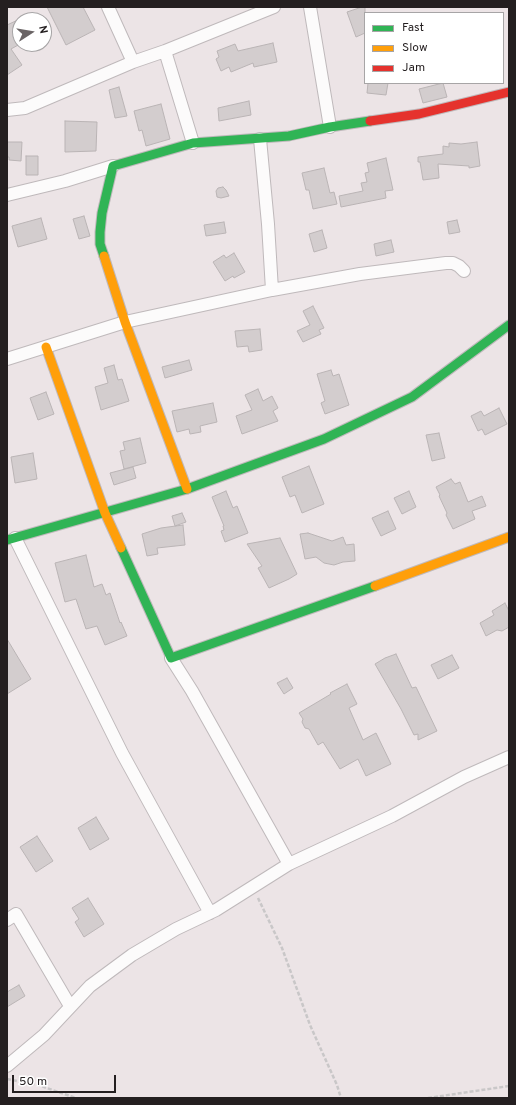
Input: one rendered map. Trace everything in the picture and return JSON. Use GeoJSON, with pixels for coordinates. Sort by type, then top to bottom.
{"type":"FeatureCollection","features":[{"type":"Feature","properties":{"kind":"street"},"geometry":{"type":"LineString","coordinates":[[108,7],[133,62]]}},
{"type":"Feature","properties":{"kind":"street"},"geometry":{"type":"LineString","coordinates":[[7,110],[25,108],[133,62],[165,51],[274,7]]}},
{"type":"Feature","properties":{"kind":"street"},"geometry":{"type":"LineString","coordinates":[[310,7],[330,126]]}},
{"type":"Feature","properties":{"kind":"street"},"geometry":{"type":"LineString","coordinates":[[165,51],[193,142]]}},
{"type":"Feature","properties":{"kind":"street"},"geometry":{"type":"LineString","coordinates":[[7,195],[65,181],[193,142],[289,136],[330,126],[419,114],[509,92]]}},
{"type":"Feature","properties":{"kind":"street"},"geometry":{"type":"LineString","coordinates":[[260,139],[268,224],[272,290]]}},
{"type":"Feature","properties":{"kind":"street"},"geometry":{"type":"LineString","coordinates":[[113,166],[102,213],[100,244],[125,322],[187,489]]}},
{"type":"Feature","properties":{"kind":"street"},"geometry":{"type":"LineString","coordinates":[[7,359],[125,322],[272,290],[360,274],[446,263],[453,263],[464,271]]}},
{"type":"Feature","properties":{"kind":"street"},"geometry":{"type":"LineString","coordinates":[[210,913],[122,753],[11,539],[187,489],[324,439],[412,396],[509,325]]}},
{"type":"Feature","properties":{"kind":"street"},"geometry":{"type":"LineString","coordinates":[[46,347],[105,512],[171,658],[192,691],[288,864]]}},
{"type":"Feature","properties":{"kind":"street"},"geometry":{"type":"LineString","coordinates":[[171,658],[405,576],[509,537]]}},
{"type":"Feature","properties":{"kind":"street"},"geometry":{"type":"LineString","coordinates":[[7,1066],[44,1035],[90,986],[132,954],[176,929],[210,913],[288,864],[392,816],[464,777],[509,758]]}},
{"type":"Feature","properties":{"kind":"street"},"geometry":{"type":"LineString","coordinates":[[7,920],[16,914],[70,1006]]}},
{"type":"Feature","properties":{"kind":"path"},"geometry":{"type":"LineString","coordinates":[[252,887],[282,948],[310,1025],[337,1085],[341,1098]]}},
{"type":"Feature","properties":{"kind":"path"},"geometry":{"type":"LineString","coordinates":[[7,1079],[38,1086],[76,1098]]}},
{"type":"Feature","properties":{"kind":"path"},"geometry":{"type":"LineString","coordinates":[[428,1098],[472,1090],[509,1086]]}},
{"type":"Feature","properties":{"kind":"building"},"geometry":{"type":"Polygon","coordinates":[[[47,7],[83,7],[95,30],[66,45],[52,17],[52,12],[50,12],[47,7]]]}},
{"type":"Feature","properties":{"kind":"building"},"geometry":{"type":"Polygon","coordinates":[[[365,7],[364,33],[356,37],[347,12],[365,7]]]}},
{"type":"Feature","properties":{"kind":"building"},"geometry":{"type":"Polygon","coordinates":[[[12,23],[11,49],[22,65],[7,75],[7,25],[12,23]]]}},
{"type":"Feature","properties":{"kind":"building"},"geometry":{"type":"Polygon","coordinates":[[[273,43],[277,62],[254,67],[253,63],[231,72],[229,67],[221,71],[216,59],[219,57],[217,51],[235,44],[238,51],[273,43]]]}},
{"type":"Feature","properties":{"kind":"building"},"geometry":{"type":"Polygon","coordinates":[[[368,84],[388,84],[386,95],[367,93],[368,84]]]}},
{"type":"Feature","properties":{"kind":"building"},"geometry":{"type":"Polygon","coordinates":[[[443,84],[447,97],[423,103],[419,89],[443,84]]]}},
{"type":"Feature","properties":{"kind":"building"},"geometry":{"type":"Polygon","coordinates":[[[119,87],[127,116],[115,118],[109,90],[119,87]]]}},
{"type":"Feature","properties":{"kind":"building"},"geometry":{"type":"Polygon","coordinates":[[[249,101],[251,115],[219,121],[218,108],[249,101]]]}},
{"type":"Feature","properties":{"kind":"building"},"geometry":{"type":"Polygon","coordinates":[[[161,104],[170,139],[146,146],[142,130],[139,131],[134,111],[161,104]]]}},
{"type":"Feature","properties":{"kind":"building"},"geometry":{"type":"Polygon","coordinates":[[[65,121],[97,122],[96,151],[65,152],[65,121]]]}},
{"type":"Feature","properties":{"kind":"building"},"geometry":{"type":"Polygon","coordinates":[[[7,142],[22,142],[21,161],[9,160],[9,157],[7,157],[7,142]]]}},
{"type":"Feature","properties":{"kind":"building"},"geometry":{"type":"Polygon","coordinates":[[[477,142],[480,166],[469,168],[469,166],[438,164],[439,178],[423,180],[418,157],[443,154],[443,146],[449,147],[449,143],[461,144],[477,142]]]}},
{"type":"Feature","properties":{"kind":"building"},"geometry":{"type":"Polygon","coordinates":[[[26,156],[38,156],[38,175],[26,175],[26,156]]]}},
{"type":"Feature","properties":{"kind":"building"},"geometry":{"type":"Polygon","coordinates":[[[386,158],[393,190],[385,191],[386,198],[341,207],[339,196],[363,191],[361,183],[367,182],[365,173],[369,172],[367,163],[386,158]]]}},
{"type":"Feature","properties":{"kind":"building"},"geometry":{"type":"Polygon","coordinates":[[[324,168],[330,193],[334,192],[337,204],[313,209],[309,190],[306,190],[302,173],[324,168]]]}},
{"type":"Feature","properties":{"kind":"building"},"geometry":{"type":"Polygon","coordinates":[[[223,187],[229,196],[221,198],[217,197],[216,191],[218,188],[223,187]]]}},
{"type":"Feature","properties":{"kind":"building"},"geometry":{"type":"Polygon","coordinates":[[[84,216],[90,236],[79,239],[73,219],[84,216]]]}},
{"type":"Feature","properties":{"kind":"building"},"geometry":{"type":"Polygon","coordinates":[[[41,218],[47,239],[18,247],[12,226],[41,218]]]}},
{"type":"Feature","properties":{"kind":"building"},"geometry":{"type":"Polygon","coordinates":[[[457,220],[460,232],[449,234],[447,222],[457,220]]]}},
{"type":"Feature","properties":{"kind":"building"},"geometry":{"type":"Polygon","coordinates":[[[224,222],[226,233],[206,236],[204,225],[224,222]]]}},
{"type":"Feature","properties":{"kind":"building"},"geometry":{"type":"Polygon","coordinates":[[[322,230],[327,248],[314,252],[309,234],[322,230]]]}},
{"type":"Feature","properties":{"kind":"building"},"geometry":{"type":"Polygon","coordinates":[[[391,240],[394,252],[376,256],[374,244],[391,240]]]}},
{"type":"Feature","properties":{"kind":"building"},"geometry":{"type":"Polygon","coordinates":[[[234,253],[245,272],[234,278],[233,276],[225,281],[213,262],[224,255],[226,258],[234,253]]]}},
{"type":"Feature","properties":{"kind":"building"},"geometry":{"type":"Polygon","coordinates":[[[313,306],[324,328],[319,330],[321,334],[303,342],[297,331],[310,325],[303,311],[313,306]]]}},
{"type":"Feature","properties":{"kind":"building"},"geometry":{"type":"Polygon","coordinates":[[[260,329],[262,350],[249,352],[248,346],[237,347],[235,331],[260,329]]]}},
{"type":"Feature","properties":{"kind":"building"},"geometry":{"type":"Polygon","coordinates":[[[189,360],[192,370],[165,378],[162,367],[189,360]]]}},
{"type":"Feature","properties":{"kind":"building"},"geometry":{"type":"Polygon","coordinates":[[[114,365],[118,380],[122,379],[129,401],[101,410],[95,387],[108,383],[104,368],[114,365]]]}},
{"type":"Feature","properties":{"kind":"building"},"geometry":{"type":"Polygon","coordinates":[[[331,370],[333,376],[339,374],[349,405],[325,414],[321,403],[325,401],[317,374],[331,370]]]}},
{"type":"Feature","properties":{"kind":"building"},"geometry":{"type":"Polygon","coordinates":[[[258,389],[263,401],[272,396],[278,408],[273,411],[278,421],[242,434],[236,416],[252,410],[245,395],[258,389]]]}},
{"type":"Feature","properties":{"kind":"building"},"geometry":{"type":"Polygon","coordinates":[[[46,392],[54,414],[38,420],[30,398],[46,392]]]}},
{"type":"Feature","properties":{"kind":"building"},"geometry":{"type":"Polygon","coordinates":[[[213,403],[217,422],[200,426],[201,432],[190,434],[189,429],[177,432],[172,411],[213,403]]]}},
{"type":"Feature","properties":{"kind":"building"},"geometry":{"type":"Polygon","coordinates":[[[499,408],[507,424],[485,435],[482,429],[478,431],[471,416],[481,411],[484,416],[499,408]]]}},
{"type":"Feature","properties":{"kind":"building"},"geometry":{"type":"Polygon","coordinates":[[[439,433],[445,458],[432,461],[426,435],[439,433]]]}},
{"type":"Feature","properties":{"kind":"building"},"geometry":{"type":"Polygon","coordinates":[[[140,438],[146,463],[124,469],[120,451],[125,450],[123,442],[140,438]]]}},
{"type":"Feature","properties":{"kind":"building"},"geometry":{"type":"Polygon","coordinates":[[[33,453],[37,479],[15,483],[11,457],[33,453]]]}},
{"type":"Feature","properties":{"kind":"building"},"geometry":{"type":"Polygon","coordinates":[[[309,466],[324,504],[302,513],[295,495],[290,497],[282,477],[309,466]]]}},
{"type":"Feature","properties":{"kind":"building"},"geometry":{"type":"Polygon","coordinates":[[[133,467],[136,478],[114,485],[110,473],[133,467]]]}},
{"type":"Feature","properties":{"kind":"building"},"geometry":{"type":"Polygon","coordinates":[[[451,479],[455,484],[460,482],[468,502],[482,496],[486,506],[472,511],[475,519],[453,529],[446,515],[447,513],[436,487],[451,479]]]}},
{"type":"Feature","properties":{"kind":"building"},"geometry":{"type":"Polygon","coordinates":[[[226,491],[233,508],[237,506],[248,533],[225,542],[221,531],[224,530],[224,526],[212,497],[226,491]]]}},
{"type":"Feature","properties":{"kind":"building"},"geometry":{"type":"Polygon","coordinates":[[[409,491],[416,507],[402,514],[394,498],[409,491]]]}},
{"type":"Feature","properties":{"kind":"building"},"geometry":{"type":"Polygon","coordinates":[[[388,511],[396,529],[381,536],[372,518],[388,511]]]}},
{"type":"Feature","properties":{"kind":"building"},"geometry":{"type":"Polygon","coordinates":[[[182,513],[186,522],[175,526],[172,516],[182,513]]]}},
{"type":"Feature","properties":{"kind":"building"},"geometry":{"type":"Polygon","coordinates":[[[183,525],[185,545],[157,548],[158,554],[147,556],[142,534],[161,528],[183,525]]]}},
{"type":"Feature","properties":{"kind":"building"},"geometry":{"type":"Polygon","coordinates":[[[308,533],[332,541],[343,537],[346,545],[354,544],[355,561],[343,562],[334,565],[324,563],[316,557],[305,559],[300,534],[308,533]]]}},
{"type":"Feature","properties":{"kind":"building"},"geometry":{"type":"Polygon","coordinates":[[[280,538],[297,574],[269,588],[258,568],[262,566],[247,544],[280,538]]]}},
{"type":"Feature","properties":{"kind":"building"},"geometry":{"type":"Polygon","coordinates":[[[86,555],[94,587],[102,584],[106,595],[110,593],[120,623],[121,622],[127,636],[105,645],[97,626],[86,629],[76,599],[65,602],[55,563],[86,555]]]}},
{"type":"Feature","properties":{"kind":"building"},"geometry":{"type":"Polygon","coordinates":[[[505,603],[509,611],[509,627],[502,631],[497,630],[486,636],[480,623],[494,615],[492,611],[505,603]]]}},
{"type":"Feature","properties":{"kind":"building"},"geometry":{"type":"Polygon","coordinates":[[[7,639],[31,679],[7,694],[7,639]]]}},
{"type":"Feature","properties":{"kind":"building"},"geometry":{"type":"Polygon","coordinates":[[[396,654],[412,688],[416,687],[437,731],[418,740],[418,734],[414,735],[375,664],[396,654]]]}},
{"type":"Feature","properties":{"kind":"building"},"geometry":{"type":"Polygon","coordinates":[[[452,655],[459,668],[438,679],[431,665],[452,655]]]}},
{"type":"Feature","properties":{"kind":"building"},"geometry":{"type":"Polygon","coordinates":[[[287,678],[293,688],[284,694],[277,683],[287,678]]]}},
{"type":"Feature","properties":{"kind":"building"},"geometry":{"type":"Polygon","coordinates":[[[347,684],[357,704],[349,708],[363,740],[376,733],[391,764],[366,776],[358,759],[340,769],[323,742],[318,745],[309,729],[305,728],[302,722],[303,719],[299,713],[347,684]]]}},
{"type":"Feature","properties":{"kind":"building"},"geometry":{"type":"Polygon","coordinates":[[[96,817],[109,839],[90,850],[78,828],[96,817]]]}},
{"type":"Feature","properties":{"kind":"building"},"geometry":{"type":"Polygon","coordinates":[[[37,836],[53,861],[36,872],[20,847],[37,836]]]}},
{"type":"Feature","properties":{"kind":"building"},"geometry":{"type":"Polygon","coordinates":[[[88,898],[104,924],[84,937],[75,922],[79,919],[72,908],[88,898]]]}},
{"type":"Feature","properties":{"kind":"building"},"geometry":{"type":"Polygon","coordinates":[[[19,985],[25,996],[7,1007],[7,992],[19,985]]]}},
{"type":"Feature","properties":{"kind":"traffic: fast"},"geometry":{"type":"LineString","coordinates":[[104,256],[100,244],[100,232],[102,213],[113,166],[193,143],[289,136],[330,127],[370,121]]}},
{"type":"Feature","properties":{"kind":"traffic: fast"},"geometry":{"type":"LineString","coordinates":[[7,540],[187,489],[324,439],[412,397],[509,325]]}},
{"type":"Feature","properties":{"kind":"traffic: fast"},"geometry":{"type":"LineString","coordinates":[[121,548],[171,658],[375,586]]}},
{"type":"Feature","properties":{"kind":"traffic: slow"},"geometry":{"type":"LineString","coordinates":[[104,256],[125,322],[187,489]]}},
{"type":"Feature","properties":{"kind":"traffic: slow"},"geometry":{"type":"LineString","coordinates":[[46,347],[105,513],[121,548]]}},
{"type":"Feature","properties":{"kind":"traffic: slow"},"geometry":{"type":"LineString","coordinates":[[375,586],[509,537]]}},
{"type":"Feature","properties":{"kind":"traffic: jam"},"geometry":{"type":"LineString","coordinates":[[370,121],[419,114],[509,92]]}}]}
